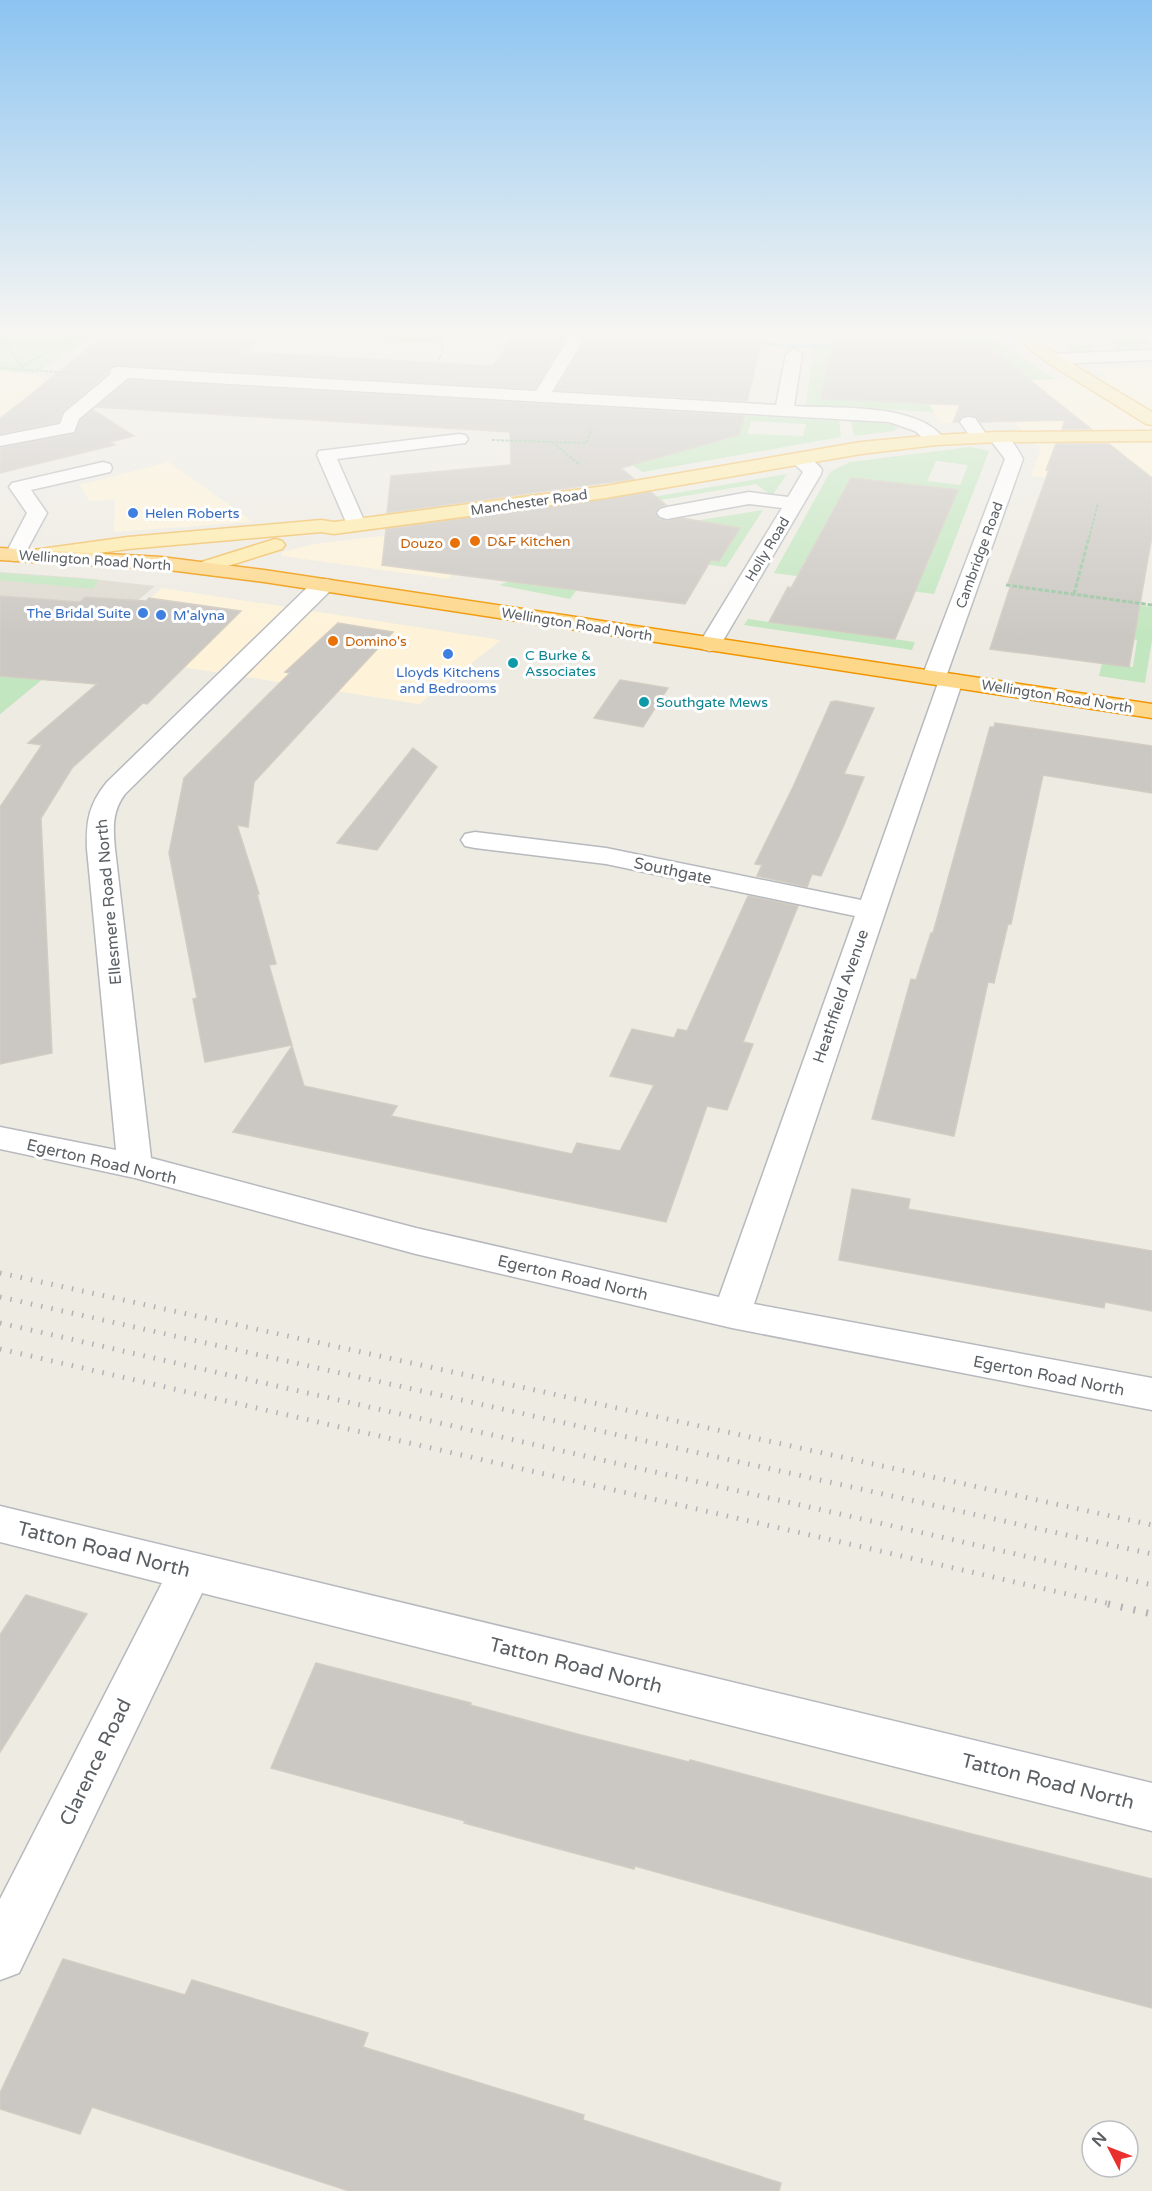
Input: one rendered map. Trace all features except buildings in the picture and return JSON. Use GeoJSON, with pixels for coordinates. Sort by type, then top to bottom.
{"type":"FeatureCollection","features":[{"type":"Feature","properties":{"kind":"highway","name":"Wellington Road North"},"geometry":{"type":"LineString","coordinates":[[16,555],[202,568],[1152,711]]}},
{"type":"Feature","properties":{"kind":"main road","name":"Manchester Road"},"geometry":{"type":"LineString","coordinates":[[202,568],[334,528],[605,492],[861,448],[975,433]]}},
{"type":"Feature","properties":{"kind":"main road","name":"Manchester Road"},"geometry":{"type":"LineString","coordinates":[[1035,433],[1152,436]]}},
{"type":"Feature","properties":{"kind":"main road","name":"Manchester Road"},"geometry":{"type":"LineString","coordinates":[[16,555],[321,526],[334,528]]}},
{"type":"Feature","properties":{"kind":"street"},"geometry":{"type":"LineString","coordinates":[[0,441],[41,433]]}},
{"type":"Feature","properties":{"kind":"street"},"geometry":{"type":"LineString","coordinates":[[931,433],[936,440]]}},
{"type":"Feature","properties":{"kind":"street","name":"Cambridge Road"},"geometry":{"type":"LineString","coordinates":[[943,678],[970,579],[1014,459],[1007,447],[984,433]]}},
{"type":"Feature","properties":{"kind":"street"},"geometry":{"type":"LineString","coordinates":[[356,525],[326,455],[459,439]]}},
{"type":"Feature","properties":{"kind":"street","name":"Holly Road"},"geometry":{"type":"LineString","coordinates":[[710,644],[813,470],[798,459]]}},
{"type":"Feature","properties":{"kind":"street"},"geometry":{"type":"LineString","coordinates":[[16,555],[37,513],[19,487],[104,468]]}},
{"type":"Feature","properties":{"kind":"street"},"geometry":{"type":"LineString","coordinates":[[667,513],[749,498],[794,504]]}},
{"type":"Feature","properties":{"kind":"street","name":"Ellesmere Road North"},"geometry":{"type":"LineString","coordinates":[[135,1166],[102,860],[100,813],[104,801],[116,788],[323,585]]}},
{"type":"Feature","properties":{"kind":"street","name":"Heathfield Avenue"},"geometry":{"type":"LineString","coordinates":[[732,1314],[870,910],[943,678]]}},
{"type":"Feature","properties":{"kind":"street","name":"Southgate"},"geometry":{"type":"LineString","coordinates":[[475,840],[606,856],[870,910]]}},
{"type":"Feature","properties":{"kind":"street","name":"Egerton Road North"},"geometry":{"type":"LineString","coordinates":[[0,1138],[135,1166],[416,1241],[732,1314],[1152,1394]]}},
{"type":"Feature","properties":{"kind":"street","name":"Tatton Road North"},"geometry":{"type":"LineString","coordinates":[[0,1524],[1152,1807]]}},
{"type":"Feature","properties":{"kind":"street","name":"Clarence Road"},"geometry":{"type":"LineString","coordinates":[[0,1954],[190,1571]]}},
{"type":"Feature","properties":{"kind":"path"},"geometry":{"type":"LineString","coordinates":[[459,439],[586,442],[590,433]]}},
{"type":"Feature","properties":{"kind":"path"},"geometry":{"type":"LineString","coordinates":[[1074,594],[1098,503]]}},
{"type":"Feature","properties":{"kind":"path"},"geometry":{"type":"LineString","coordinates":[[970,579],[1152,605]]}},
{"type":"Feature","properties":{"kind":"shaded area"},"geometry":{"type":"Polygon","coordinates":[[[1025,433],[1152,433],[1152,490],[1031,476],[1041,449],[1025,433]]]}},
{"type":"Feature","properties":{"kind":"shaded area"},"geometry":{"type":"Polygon","coordinates":[[[169,462],[253,522],[114,532],[115,500],[90,501],[79,485],[169,462]]]}},
{"type":"Feature","properties":{"kind":"shaded area"},"geometry":{"type":"Polygon","coordinates":[[[533,518],[441,560],[451,576],[448,579],[282,556],[282,552],[314,544],[533,518]]]}},
{"type":"Feature","properties":{"kind":"shaded area"},"geometry":{"type":"Polygon","coordinates":[[[0,572],[83,578],[155,586],[0,714],[0,572]]]}},
{"type":"Feature","properties":{"kind":"shaded area"},"geometry":{"type":"Polygon","coordinates":[[[162,588],[501,640],[419,704],[86,652],[162,588]]]}},
{"type":"Feature","properties":{"kind":"green space"},"geometry":{"type":"Polygon","coordinates":[[[605,433],[747,433],[803,436],[804,433],[841,433],[841,437],[643,472],[592,441],[605,433]]]}},
{"type":"Feature","properties":{"kind":"green space"},"geometry":{"type":"Polygon","coordinates":[[[853,433],[875,433],[854,436],[853,433]]]}},
{"type":"Feature","properties":{"kind":"green space"},"geometry":{"type":"Polygon","coordinates":[[[970,447],[989,451],[934,594],[774,573],[830,472],[850,462],[970,447]],[[936,461],[927,481],[960,485],[968,465],[936,461]],[[851,478],[840,499],[883,482],[851,478]],[[935,543],[891,563],[926,568],[935,543]]]}},
{"type":"Feature","properties":{"kind":"green space"},"geometry":{"type":"Polygon","coordinates":[[[787,474],[772,496],[756,484],[637,504],[663,526],[763,510],[726,567],[604,552],[570,599],[499,585],[517,579],[606,505],[787,474]],[[700,523],[719,561],[740,528],[700,523]]]}},
{"type":"Feature","properties":{"kind":"green space"},"geometry":{"type":"Polygon","coordinates":[[[0,573],[99,580],[92,589],[0,580],[0,573]]]}},
{"type":"Feature","properties":{"kind":"green space"},"geometry":{"type":"Polygon","coordinates":[[[1074,596],[1152,607],[1152,640],[1145,683],[1099,676],[1102,663],[1133,667],[1137,640],[1131,639],[1074,596]]]}},
{"type":"Feature","properties":{"kind":"green space"},"geometry":{"type":"Polygon","coordinates":[[[748,619],[915,642],[912,650],[744,625],[748,619]]]}},
{"type":"Feature","properties":{"kind":"green space"},"geometry":{"type":"Polygon","coordinates":[[[77,651],[0,714],[0,676],[27,679],[44,659],[77,651]]]}},
{"type":"Feature","properties":{"kind":"railway"},"geometry":{"type":"LineString","coordinates":[[0,1273],[1152,1525]]}},
{"type":"Feature","properties":{"kind":"railway"},"geometry":{"type":"LineString","coordinates":[[0,1297],[1152,1554]]}},
{"type":"Feature","properties":{"kind":"railway"},"geometry":{"type":"LineString","coordinates":[[0,1323],[1152,1585]]}},
{"type":"Feature","properties":{"kind":"railway"},"geometry":{"type":"LineString","coordinates":[[0,1349],[1115,1605]]}},
{"type":"Feature","properties":{"kind":"railway"},"geometry":{"type":"LineString","coordinates":[[1108,1604],[1152,1614]]}},
{"type":"Feature","properties":{"kind":"place","name":"Helen Roberts"},"geometry":{"type":"Point","coordinates":[133,513]}},
{"type":"Feature","properties":{"kind":"place","name":"D&F Kitchen"},"geometry":{"type":"Point","coordinates":[475,541]}},
{"type":"Feature","properties":{"kind":"place","name":"Douzo"},"geometry":{"type":"Point","coordinates":[455,543]}},
{"type":"Feature","properties":{"kind":"place","name":"The Bridal Suite"},"geometry":{"type":"Point","coordinates":[143,613]}},
{"type":"Feature","properties":{"kind":"place","name":"M'alyna"},"geometry":{"type":"Point","coordinates":[161,615]}},
{"type":"Feature","properties":{"kind":"place","name":"Domino's"},"geometry":{"type":"Point","coordinates":[333,641]}},
{"type":"Feature","properties":{"kind":"place","name":"Lloyds Kitchens and Bedrooms"},"geometry":{"type":"Point","coordinates":[448,654]}},
{"type":"Feature","properties":{"kind":"place","name":"C Burke & Associates"},"geometry":{"type":"Point","coordinates":[513,663]}},
{"type":"Feature","properties":{"kind":"place","name":"Southgate Mews"},"geometry":{"type":"Point","coordinates":[644,702]}}]}
